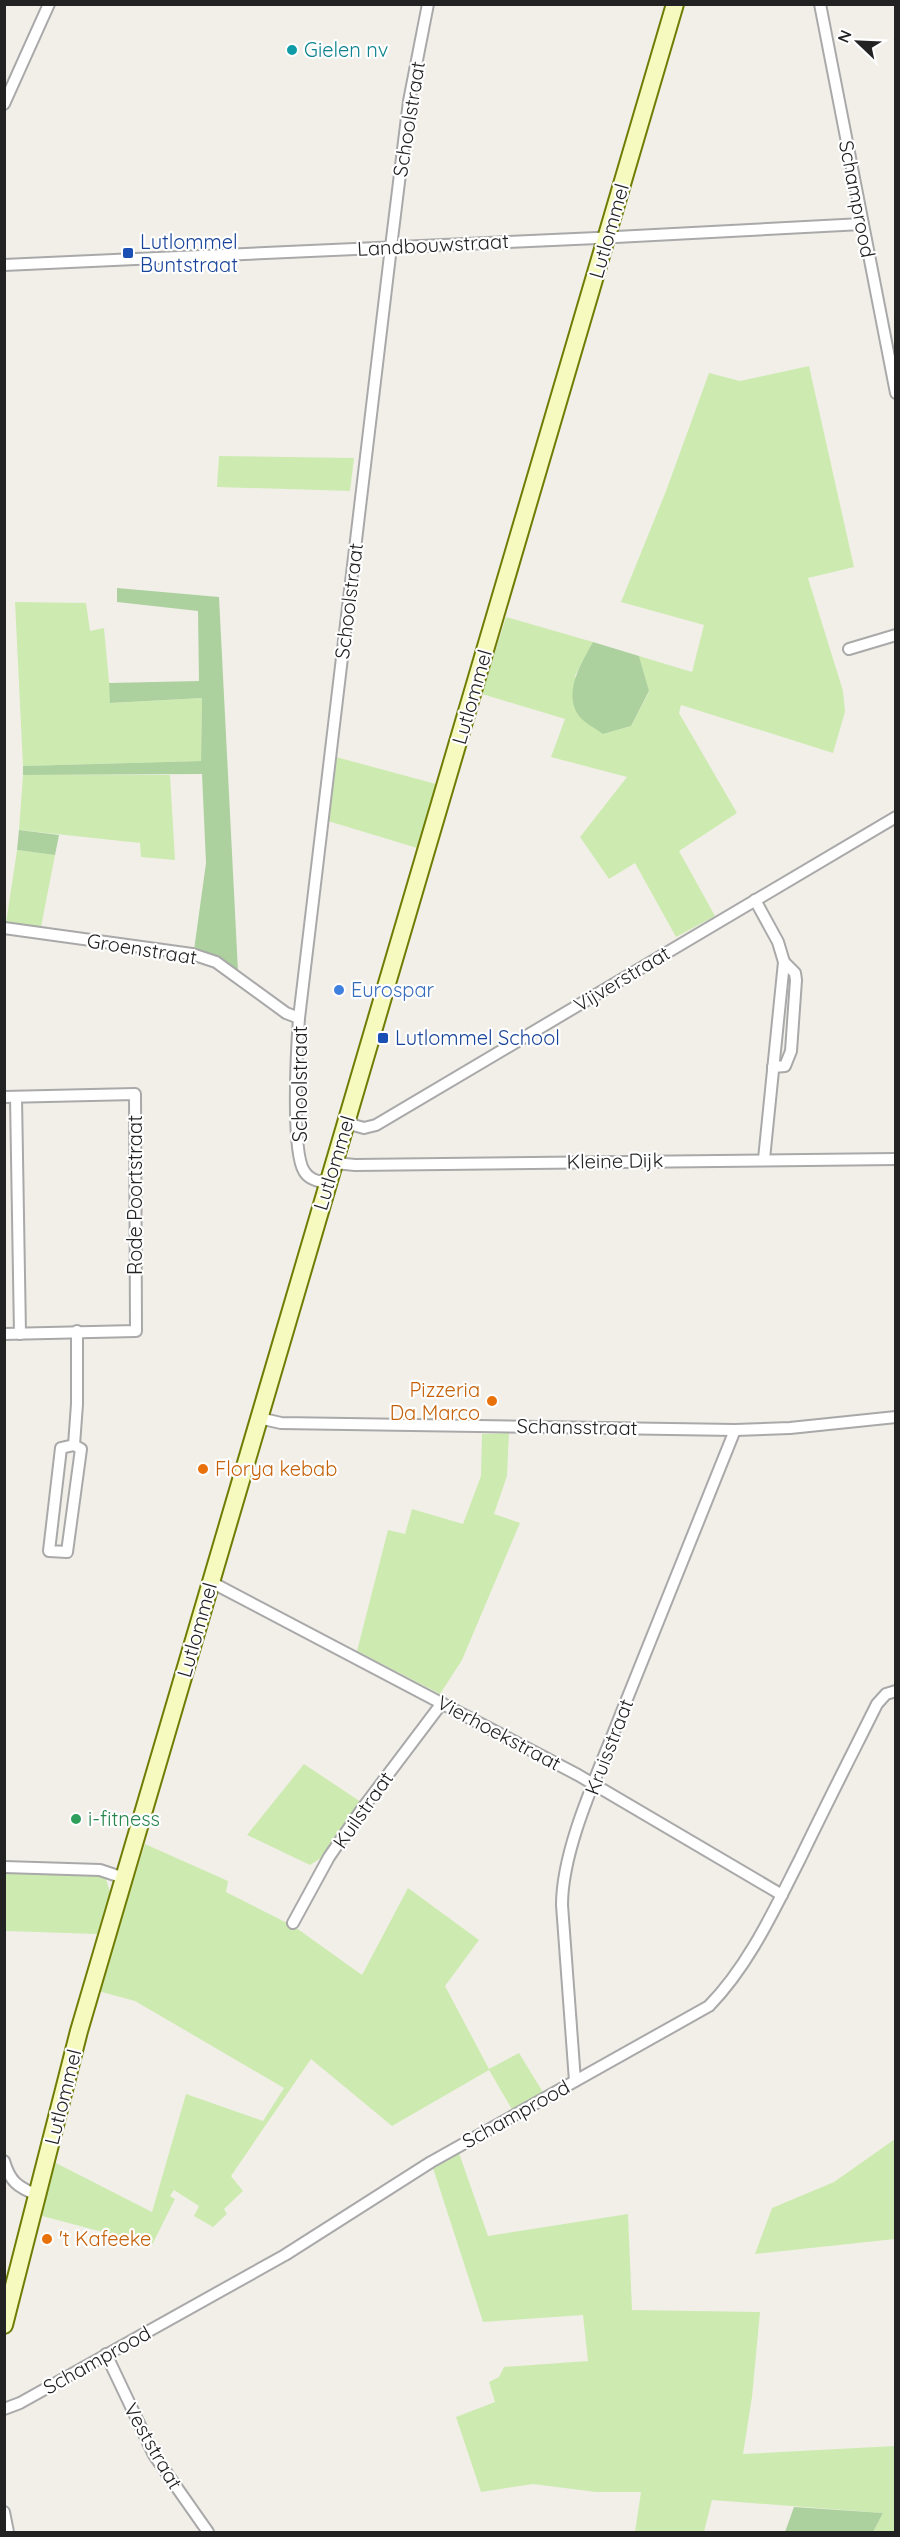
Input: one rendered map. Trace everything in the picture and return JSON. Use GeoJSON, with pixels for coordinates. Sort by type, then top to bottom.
{"type":"FeatureCollection","features":[{"type":"Feature","properties":{"kind":"main road","name":"Lutlommel"},"geometry":{"type":"LineString","coordinates":[[4,2325],[80,2031],[124,1878],[675,4]]}},
{"type":"Feature","properties":{"kind":"street"},"geometry":{"type":"LineString","coordinates":[[6,97],[49,4]]}},
{"type":"Feature","properties":{"kind":"street","name":"Schoolstraat"},"geometry":{"type":"LineString","coordinates":[[328,1184],[310,1178],[300,1162],[296,1064],[299,1018],[409,102],[428,4]]}},
{"type":"Feature","properties":{"kind":"street","name":"Schamprood"},"geometry":{"type":"LineString","coordinates":[[820,4],[896,393]]}},
{"type":"Feature","properties":{"kind":"street","name":"Landbouwstraat"},"geometry":{"type":"LineString","coordinates":[[4,265],[862,224]]}},
{"type":"Feature","properties":{"kind":"street"},"geometry":{"type":"LineString","coordinates":[[849,649],[896,635]]}},
{"type":"Feature","properties":{"kind":"street","name":"Vijverstraat"},"geometry":{"type":"LineString","coordinates":[[346,1123],[364,1128],[376,1125],[896,817]]}},
{"type":"Feature","properties":{"kind":"street"},"geometry":{"type":"LineString","coordinates":[[754,900],[778,942],[784,962],[764,1159]]}},
{"type":"Feature","properties":{"kind":"street","name":"Groenstraat"},"geometry":{"type":"LineString","coordinates":[[4,928],[192,954],[216,962],[286,1013],[299,1018]]}},
{"type":"Feature","properties":{"kind":"street"},"geometry":{"type":"LineString","coordinates":[[773,1067],[785,1066],[791,1052],[796,980],[795,973],[784,962]]}},
{"type":"Feature","properties":{"kind":"street","name":"Rode Poortstraat"},"geometry":{"type":"LineString","coordinates":[[10,1097],[135,1094],[136,1331],[77,1331]]}},
{"type":"Feature","properties":{"kind":"street"},"geometry":{"type":"LineString","coordinates":[[10,1097],[20,1334]]}},
{"type":"Feature","properties":{"kind":"street","name":"Kleine Dijk"},"geometry":{"type":"LineString","coordinates":[[335,1163],[355,1165],[896,1159]]}},
{"type":"Feature","properties":{"kind":"street"},"geometry":{"type":"LineString","coordinates":[[4,1334],[77,1331],[77,1404],[74,1445]]}},
{"type":"Feature","properties":{"kind":"street","name":"Schansstraat"},"geometry":{"type":"LineString","coordinates":[[259,1418],[281,1423],[735,1430],[790,1428],[896,1417]]}},
{"type":"Feature","properties":{"kind":"street","name":"Kruisstraat"},"geometry":{"type":"LineString","coordinates":[[575,2081],[562,1884],[567,1861],[593,1785],[735,1430]]}},
{"type":"Feature","properties":{"kind":"street"},"geometry":{"type":"LineString","coordinates":[[74,1445],[81,1449],[67,1552],[49,1551],[61,1449],[74,1445]]}},
{"type":"Feature","properties":{"kind":"street","name":"Vierhoekstraat"},"geometry":{"type":"LineString","coordinates":[[211,1581],[593,1785],[782,1894]]}},
{"type":"Feature","properties":{"kind":"street","name":"Schamprood"},"geometry":{"type":"LineString","coordinates":[[4,2409],[20,2403],[285,2255],[431,2162],[709,2006],[741,1967],[782,1894],[877,1704],[886,1694],[896,1691]]}},
{"type":"Feature","properties":{"kind":"street","name":"Kuilstraat"},"geometry":{"type":"LineString","coordinates":[[294,1923],[336,1847],[442,1703]]}},
{"type":"Feature","properties":{"kind":"street"},"geometry":{"type":"LineString","coordinates":[[4,1867],[100,1870],[124,1878]]}},
{"type":"Feature","properties":{"kind":"street"},"geometry":{"type":"LineString","coordinates":[[4,2161],[16,2186],[38,2195]]}},
{"type":"Feature","properties":{"kind":"street","name":"Veststraat"},"geometry":{"type":"LineString","coordinates":[[106,2354],[154,2455],[208,2532]]}},
{"type":"Feature","properties":{"kind":"street"},"geometry":{"type":"LineString","coordinates":[[4,2512],[8,2532]]}},
{"type":"Feature","properties":{"kind":"green space"},"geometry":{"type":"Polygon","coordinates":[[[809,366],[854,567],[808,578],[843,691],[845,712],[833,753],[681,705],[679,713],[737,813],[679,851],[715,916],[676,937],[635,863],[609,879],[580,837],[627,777],[551,757],[565,719],[482,694],[506,617],[593,642],[575,676],[603,734],[631,726],[649,692],[639,656],[692,672],[704,625],[621,602],[666,491],[709,373],[740,381],[809,366]]]}},
{"type":"Feature","properties":{"kind":"green space"},"geometry":{"type":"Polygon","coordinates":[[[219,456],[354,458],[350,491],[217,487],[219,456]]]}},
{"type":"Feature","properties":{"kind":"green space"},"geometry":{"type":"Polygon","coordinates":[[[117,588],[219,597],[238,971],[224,960],[194,950],[206,863],[202,774],[23,775],[23,766],[201,761],[202,698],[110,703],[109,683],[199,681],[198,611],[117,602],[117,588]]]}},
{"type":"Feature","properties":{"kind":"green space"},"geometry":{"type":"Polygon","coordinates":[[[15,602],[86,603],[90,631],[104,628],[111,703],[202,698],[201,761],[23,766],[15,602]]]}},
{"type":"Feature","properties":{"kind":"green space"},"geometry":{"type":"Polygon","coordinates":[[[593,642],[639,656],[649,691],[631,726],[603,734],[579,716],[572,695],[576,676],[593,642]]]}},
{"type":"Feature","properties":{"kind":"green space"},"geometry":{"type":"Polygon","coordinates":[[[336,757],[436,784],[417,848],[328,821],[336,757]]]}},
{"type":"Feature","properties":{"kind":"green space"},"geometry":{"type":"Polygon","coordinates":[[[23,775],[170,775],[175,860],[141,857],[140,843],[19,830],[23,775]]]}},
{"type":"Feature","properties":{"kind":"green space"},"geometry":{"type":"Polygon","coordinates":[[[19,830],[59,835],[55,855],[17,850],[19,830]]]}},
{"type":"Feature","properties":{"kind":"green space"},"geometry":{"type":"Polygon","coordinates":[[[17,850],[55,855],[41,927],[6,923],[17,850]]]}},
{"type":"Feature","properties":{"kind":"green space"},"geometry":{"type":"Polygon","coordinates":[[[509,1433],[507,1476],[494,1514],[520,1523],[462,1660],[440,1694],[357,1651],[388,1530],[405,1534],[412,1509],[463,1524],[481,1476],[482,1434],[509,1433]]]}},
{"type":"Feature","properties":{"kind":"green space"},"geometry":{"type":"Polygon","coordinates":[[[304,1764],[361,1802],[324,1856],[310,1865],[247,1835],[304,1764]]]}},
{"type":"Feature","properties":{"kind":"green space"},"geometry":{"type":"Polygon","coordinates":[[[145,1844],[228,1881],[226,1892],[295,1927],[362,1975],[408,1888],[479,1940],[445,1986],[489,2069],[519,2053],[544,2094],[513,2111],[489,2070],[392,2126],[311,2059],[231,2176],[243,2191],[224,2209],[227,2214],[213,2227],[194,2216],[199,2206],[174,2190],[170,2196],[175,2199],[152,2245],[42,2216],[54,2162],[152,2212],[186,2094],[263,2121],[284,2088],[135,2001],[98,1991],[145,1844]]]}},
{"type":"Feature","properties":{"kind":"green space"},"geometry":{"type":"Polygon","coordinates":[[[5,1873],[99,1876],[106,1879],[110,1892],[97,1934],[5,1931],[5,1873]]]}},
{"type":"Feature","properties":{"kind":"green space"},"geometry":{"type":"Polygon","coordinates":[[[895,2139],[895,2239],[755,2254],[772,2208],[834,2182],[895,2139]]]}},
{"type":"Feature","properties":{"kind":"green space"},"geometry":{"type":"Polygon","coordinates":[[[459,2153],[488,2236],[628,2214],[632,2310],[760,2312],[752,2397],[743,2454],[895,2446],[895,2532],[873,2532],[883,2513],[712,2500],[704,2532],[635,2532],[641,2492],[596,2492],[533,2484],[481,2492],[456,2417],[495,2402],[489,2382],[499,2377],[504,2367],[588,2361],[583,2315],[483,2322],[433,2168],[459,2153]]]}},
{"type":"Feature","properties":{"kind":"green space"},"geometry":{"type":"Polygon","coordinates":[[[794,2507],[883,2513],[873,2532],[785,2532],[794,2507]]]}},
{"type":"Feature","properties":{"kind":"place","name":"Gielen nv"},"geometry":{"type":"Point","coordinates":[292,50]}},
{"type":"Feature","properties":{"kind":"place","name":"Lutlommel Buntstraat"},"geometry":{"type":"Point","coordinates":[128,253]}},
{"type":"Feature","properties":{"kind":"place","name":"Eurospar"},"geometry":{"type":"Point","coordinates":[339,990]}},
{"type":"Feature","properties":{"kind":"place","name":"Lutlommel School"},"geometry":{"type":"Point","coordinates":[383,1038]}},
{"type":"Feature","properties":{"kind":"place","name":"Pizzeria Da Marco"},"geometry":{"type":"Point","coordinates":[492,1401]}},
{"type":"Feature","properties":{"kind":"place","name":"Florya kebab"},"geometry":{"type":"Point","coordinates":[203,1469]}},
{"type":"Feature","properties":{"kind":"place","name":"i-fitness"},"geometry":{"type":"Point","coordinates":[76,1819]}},
{"type":"Feature","properties":{"kind":"place","name":"'t Kafeeke"},"geometry":{"type":"Point","coordinates":[47,2239]}}]}
